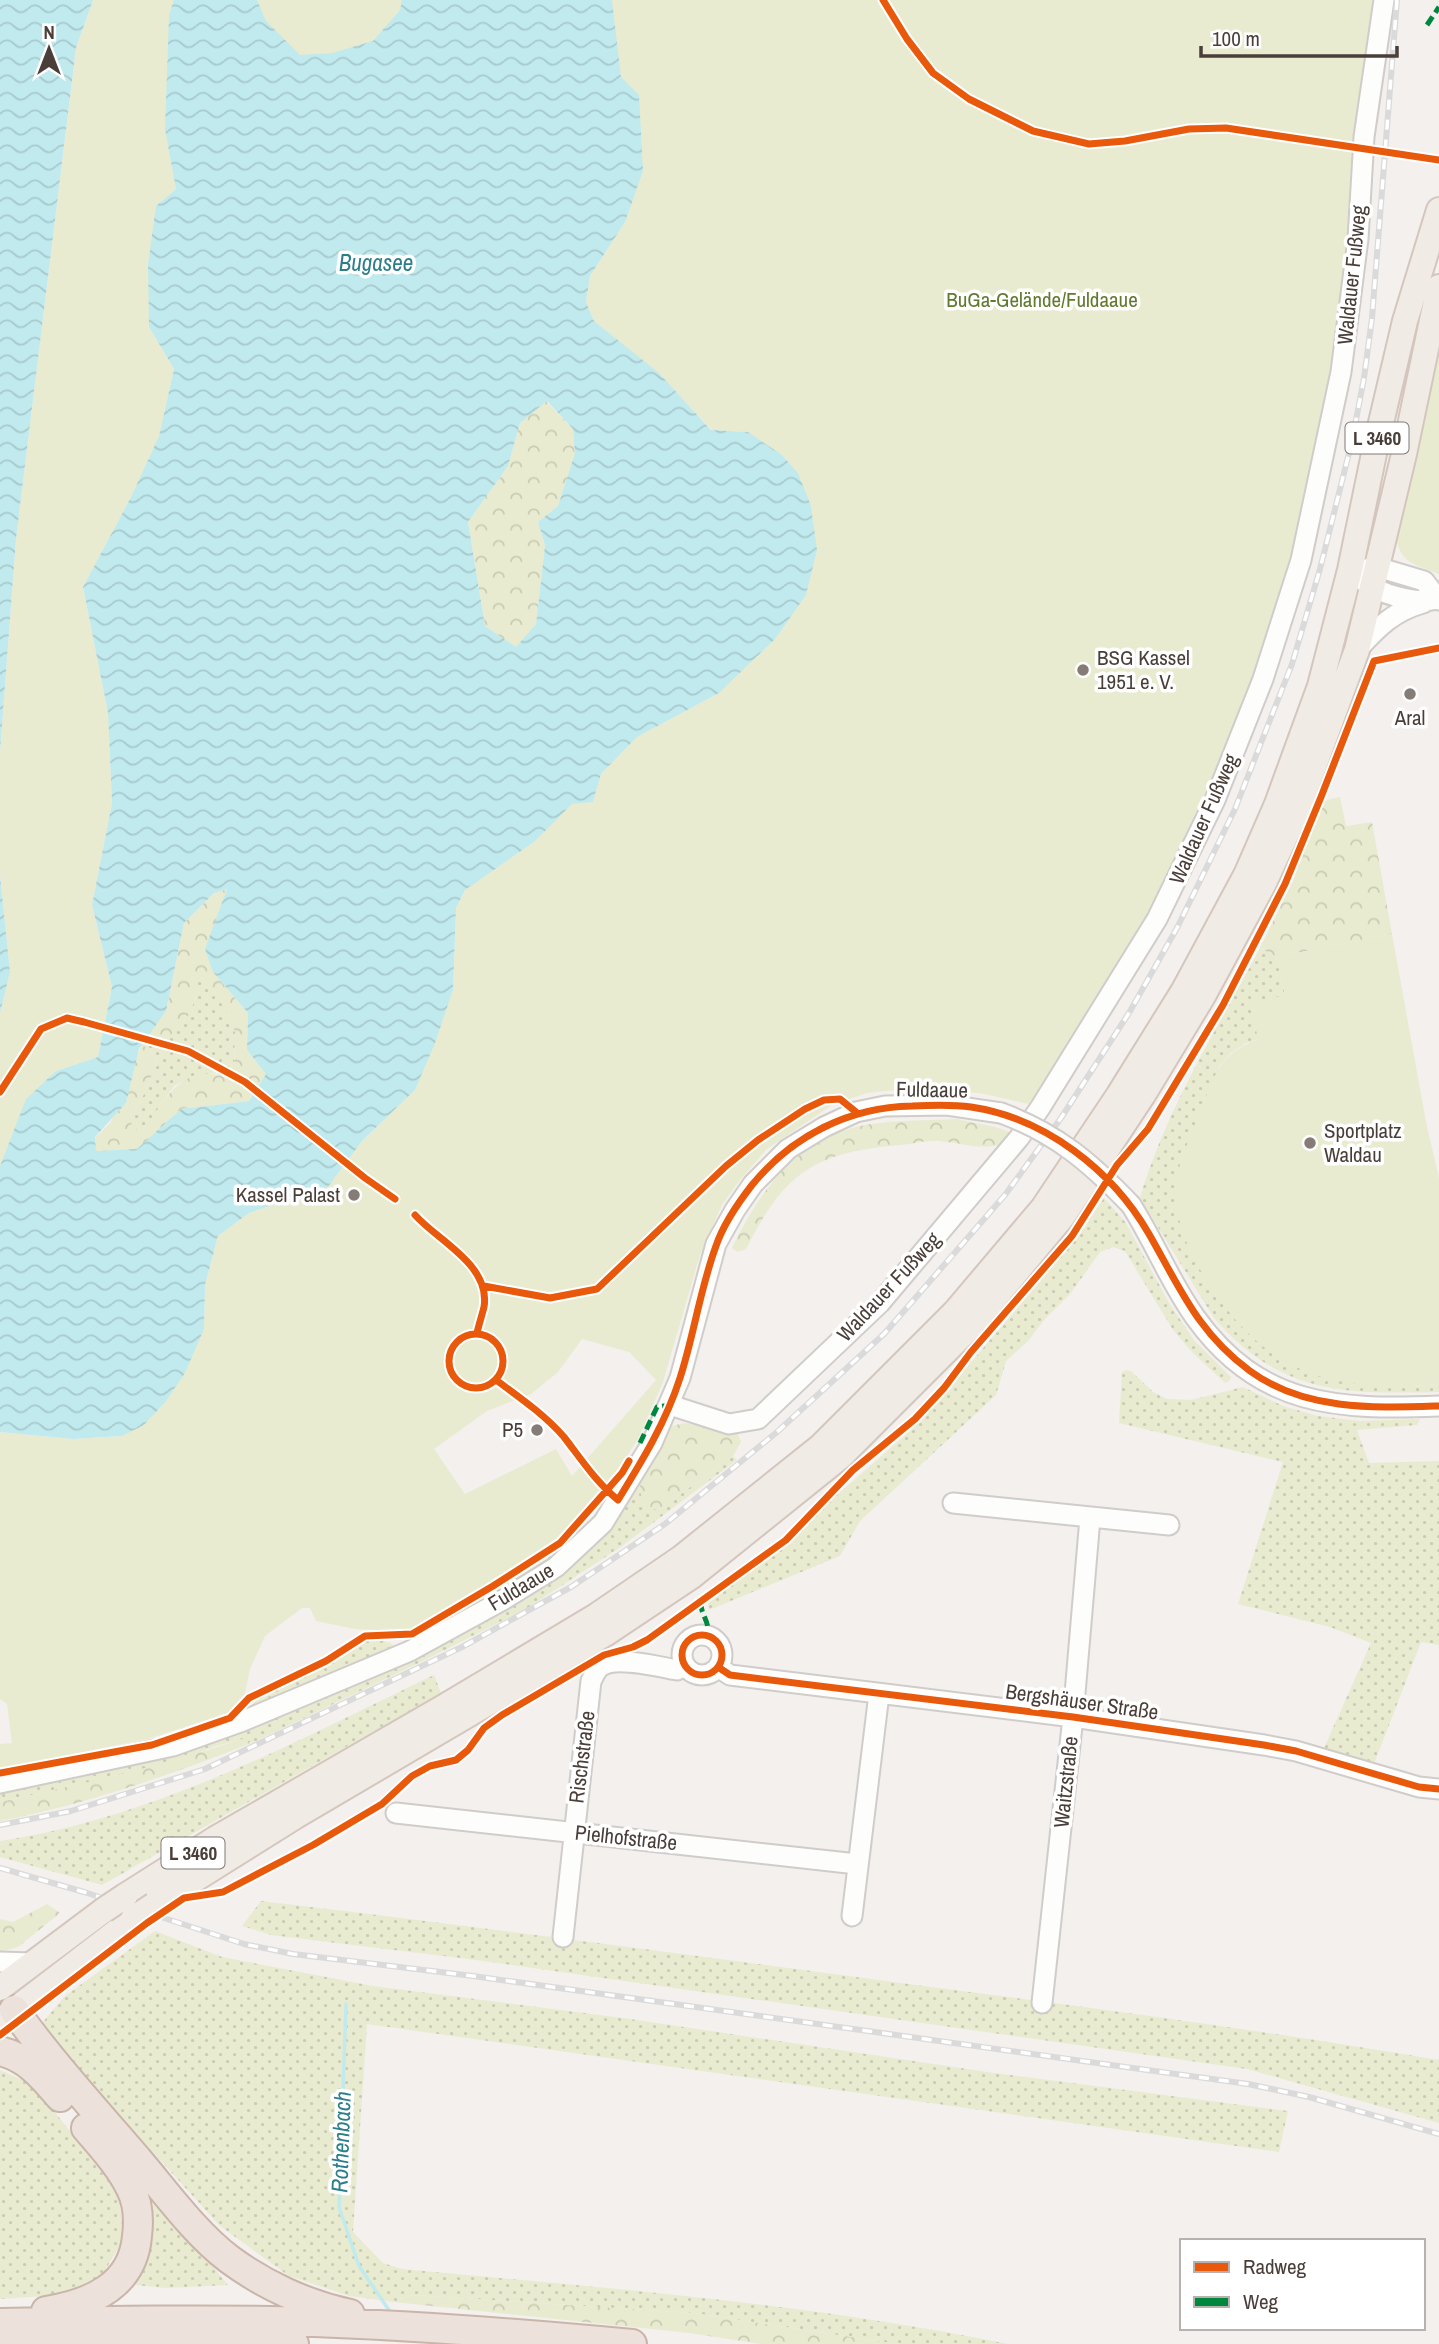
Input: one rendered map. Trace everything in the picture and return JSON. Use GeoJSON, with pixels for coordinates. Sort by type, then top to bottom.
{"type":"FeatureCollection","features":[{"type":"Feature","properties":{"kind":"highway"},"geometry":{"type":"LineString","coordinates":[[2,1998],[170,2197],[226,2257],[252,2275],[303,2299],[343,2312],[401,2325]]}},
{"type":"Feature","properties":{"kind":"highway"},"geometry":{"type":"LineString","coordinates":[[0,2051],[21,2057],[34,2067],[118,2167],[136,2201],[138,2230],[131,2261],[117,2283],[108,2289],[79,2304],[0,2317]]}},
{"type":"Feature","properties":{"kind":"highway"},"geometry":{"type":"LineString","coordinates":[[0,2323],[168,2320],[401,2325],[632,2344]]}},
{"type":"Feature","properties":{"kind":"highway"},"geometry":{"type":"LineString","coordinates":[[2,2344],[294,2344]]}},
{"type":"Feature","properties":{"kind":"main road","name":"L 3460"},"geometry":{"type":"LineString","coordinates":[[2,1998],[129,1908],[215,1839],[596,1616],[681,1558],[821,1446],[955,1312],[1043,1208],[1184,990],[1245,876],[1277,804],[1320,686],[1350,570],[1405,321],[1439,209]]}},
{"type":"Feature","properties":{"kind":"main road","name":"L 3460"},"geometry":{"type":"LineString","coordinates":[[2,1998],[33,1963],[104,1910],[154,1905],[296,1816],[605,1633],[692,1576],[840,1457],[973,1324],[1063,1216],[1143,1095],[1203,996],[1264,883],[1298,809],[1357,650],[1439,287]]}},
{"type":"Feature","properties":{"kind":"street","name":"Waldauer Fußweg"},"geometry":{"type":"LineString","coordinates":[[670,1405],[729,1424],[758,1419],[880,1303],[1019,1138],[1041,1108],[1157,919],[1215,800],[1243,732],[1301,560],[1329,439],[1349,316],[1364,137],[1384,0]]}},
{"type":"Feature","properties":{"kind":"street"},"geometry":{"type":"LineString","coordinates":[[1350,570],[1375,577],[1424,581],[1433,601],[1408,608],[1386,620],[1357,650]]}},
{"type":"Feature","properties":{"kind":"street","name":"Fuldaaue"},"geometry":{"type":"LineString","coordinates":[[0,1783],[173,1746],[243,1721],[410,1651],[503,1600],[556,1567],[603,1523],[652,1443],[680,1378],[716,1244],[735,1210],[754,1184],[788,1149],[824,1127],[856,1112],[885,1106],[947,1105],[1001,1113],[1026,1122],[1057,1139],[1104,1177],[1130,1205],[1195,1317],[1210,1335],[1252,1372],[1303,1398],[1325,1403],[1359,1406],[1439,1406]]}},
{"type":"Feature","properties":{"kind":"street"},"geometry":{"type":"LineString","coordinates":[[953,1503],[1169,1525]]}},
{"type":"Feature","properties":{"kind":"street","name":"Waitzstraße"},"geometry":{"type":"LineString","coordinates":[[1042,2003],[1073,1717],[1090,1518]]}},
{"type":"Feature","properties":{"kind":"street"},"geometry":{"type":"LineString","coordinates":[[684,1664],[682,1656],[685,1643],[701,1634],[719,1643],[722,1653],[718,1667]]}},
{"type":"Feature","properties":{"kind":"street","name":"Rischstraße"},"geometry":{"type":"LineString","coordinates":[[563,1937],[591,1681],[595,1673],[608,1662],[677,1670],[684,1664]]}},
{"type":"Feature","properties":{"kind":"street","name":"Bergshäuser Straße"},"geometry":{"type":"LineString","coordinates":[[684,1664],[689,1670],[700,1675],[712,1672],[718,1667],[730,1675],[1073,1717],[1265,1745],[1296,1751],[1412,1785],[1439,1789]]}},
{"type":"Feature","properties":{"kind":"street"},"geometry":{"type":"LineString","coordinates":[[852,1916],[880,1694]]}},
{"type":"Feature","properties":{"kind":"street","name":"Pielhofstraße"},"geometry":{"type":"LineString","coordinates":[[396,1813],[857,1864]]}},
{"type":"Feature","properties":{"kind":"street"},"geometry":{"type":"LineString","coordinates":[[0,1962],[33,1963]]}},
{"type":"Feature","properties":{"kind":"green space","name":"BuGa-Gelände/Fuldaaue"},"geometry":{"type":"Polygon","coordinates":[[[93,0],[1375,0],[1343,317],[1295,556],[1236,732],[1153,912],[1029,1104],[979,1093],[895,1090],[867,1093],[832,1105],[767,1149],[722,1205],[700,1255],[663,1382],[638,1439],[616,1473],[556,1541],[491,1584],[407,1632],[355,1629],[316,1621],[310,1608],[302,1608],[265,1636],[250,1669],[245,1693],[228,1713],[148,1739],[0,1769],[0,1744],[12,1743],[7,1704],[0,1699],[0,1432],[73,1439],[122,1436],[204,1329],[205,1285],[218,1236],[249,1213],[328,1187],[362,1141],[415,1090],[453,990],[456,908],[465,890],[534,842],[572,803],[593,802],[601,774],[637,737],[719,693],[748,432],[712,430],[658,373],[594,321],[586,302],[590,276],[625,222],[639,117],[639,95],[176,189],[156,206],[149,327],[174,369],[159,436],[131,497],[83,587],[108,713],[112,803],[92,905],[112,987],[98,1057],[56,1071],[0,1166],[0,1013],[10,972],[0,875],[0,752],[16,539],[76,48],[93,0]],[[582,1339],[558,1372],[531,1394],[487,1411],[434,1449],[465,1494],[556,1449],[572,1476],[656,1380],[629,1352],[582,1339]]]}},
{"type":"Feature","properties":{"kind":"green space"},"geometry":{"type":"Polygon","coordinates":[[[1439,330],[1439,574],[1404,557],[1397,544],[1396,534],[1439,330]]]}},
{"type":"Feature","properties":{"kind":"green space"},"geometry":{"type":"Polygon","coordinates":[[[546,401],[573,429],[575,453],[558,506],[538,522],[545,545],[536,624],[516,648],[485,626],[468,522],[508,466],[520,423],[546,401]]]}},
{"type":"Feature","properties":{"kind":"green space"},"geometry":{"type":"Polygon","coordinates":[[[1340,797],[1346,826],[1372,822],[1392,934],[1277,957],[1260,948],[1293,881],[1323,801],[1340,797]]]}},
{"type":"Feature","properties":{"kind":"green space"},"geometry":{"type":"Polygon","coordinates":[[[228,889],[213,972],[248,1013],[247,1050],[267,1073],[258,1087],[236,1071],[233,1027],[216,995],[201,977],[185,1021],[166,1037],[149,1034],[166,1011],[184,923],[214,893],[228,889]]]}},
{"type":"Feature","properties":{"kind":"green space","name":"Sportplatz Waldau"},"geometry":{"type":"Polygon","coordinates":[[[1392,934],[1426,1122],[1439,1178],[1439,1384],[1366,1385],[1334,1380],[1305,1371],[1278,1357],[1253,1338],[1230,1313],[1207,1281],[1185,1238],[1176,1203],[1181,1162],[1214,1078],[1225,1060],[1258,1039],[1250,1003],[1285,995],[1277,957],[1392,934]]]}},
{"type":"Feature","properties":{"kind":"green space"},"geometry":{"type":"Polygon","coordinates":[[[1260,948],[1277,957],[1285,995],[1258,1039],[1244,1044],[1230,1054],[1218,1068],[1414,1386],[1439,1384],[1439,1392],[1344,1390],[1316,1385],[1290,1376],[1264,1362],[1239,1343],[1214,1318],[1140,1198],[1178,1101],[1260,948]]]}},
{"type":"Feature","properties":{"kind":"green space"},"geometry":{"type":"Polygon","coordinates":[[[201,977],[215,993],[232,1022],[235,1034],[235,1065],[241,1075],[236,1082],[215,1073],[193,1076],[174,1086],[147,1125],[136,1130],[132,1126],[130,1114],[140,1103],[158,1060],[142,1044],[149,1034],[161,1038],[195,1000],[196,984],[201,977]]]}},
{"type":"Feature","properties":{"kind":"green space"},"geometry":{"type":"Polygon","coordinates":[[[142,1044],[158,1060],[140,1103],[130,1114],[132,1126],[136,1130],[148,1122],[174,1089],[195,1075],[216,1075],[253,1094],[249,1101],[181,1109],[137,1150],[96,1151],[95,1138],[111,1122],[142,1044]]]}},
{"type":"Feature","properties":{"kind":"green space"},"geometry":{"type":"Polygon","coordinates":[[[957,1119],[1015,1134],[1007,1141],[989,1147],[929,1141],[871,1148],[824,1161],[790,1184],[760,1223],[746,1249],[737,1252],[732,1248],[752,1210],[778,1175],[810,1147],[829,1136],[849,1129],[889,1122],[957,1119]]]}},
{"type":"Feature","properties":{"kind":"green space"},"geometry":{"type":"Polygon","coordinates":[[[1104,1198],[1126,1223],[1169,1303],[1194,1340],[1231,1377],[1230,1380],[1225,1383],[1173,1330],[1125,1251],[1113,1247],[1100,1252],[1070,1294],[1006,1361],[996,1395],[860,1521],[840,1556],[709,1610],[708,1601],[789,1542],[836,1496],[920,1422],[1077,1238],[1104,1198]]]}},
{"type":"Feature","properties":{"kind":"green space"},"geometry":{"type":"Polygon","coordinates":[[[1131,1371],[1153,1392],[1167,1399],[1191,1400],[1243,1387],[1283,1406],[1318,1416],[1360,1421],[1420,1419],[1417,1425],[1357,1430],[1369,1463],[1439,1461],[1439,1645],[1421,1642],[1374,1764],[1324,1748],[1371,1643],[1330,1627],[1238,1604],[1283,1462],[1119,1423],[1122,1372],[1131,1371]]]}},
{"type":"Feature","properties":{"kind":"green space"},"geometry":{"type":"Polygon","coordinates":[[[684,1423],[737,1432],[741,1442],[733,1456],[660,1509],[648,1510],[641,1495],[639,1479],[664,1432],[672,1426],[684,1423]]]}},
{"type":"Feature","properties":{"kind":"green space"},"geometry":{"type":"Polygon","coordinates":[[[733,1456],[737,1460],[622,1546],[526,1609],[254,1742],[224,1744],[154,1767],[0,1802],[0,1792],[96,1771],[506,1606],[639,1479],[660,1509],[733,1456]]]}},
{"type":"Feature","properties":{"kind":"green space"},"geometry":{"type":"Polygon","coordinates":[[[586,1517],[580,1536],[569,1548],[500,1594],[410,1640],[407,1639],[495,1589],[563,1544],[586,1517]]]}},
{"type":"Feature","properties":{"kind":"green space"},"geometry":{"type":"Polygon","coordinates":[[[376,1639],[395,1647],[249,1709],[255,1700],[274,1687],[328,1664],[357,1645],[376,1639]]]}},
{"type":"Feature","properties":{"kind":"green space"},"geometry":{"type":"Polygon","coordinates":[[[434,1675],[441,1693],[102,1885],[0,1857],[0,1841],[113,1815],[168,1796],[276,1751],[434,1675]]]}},
{"type":"Feature","properties":{"kind":"green space"},"geometry":{"type":"Polygon","coordinates":[[[241,1739],[254,1742],[128,1788],[0,1821],[0,1802],[152,1766],[241,1739]]]}},
{"type":"Feature","properties":{"kind":"green space"},"geometry":{"type":"Polygon","coordinates":[[[261,1901],[1085,2007],[1439,2060],[1439,2123],[1247,2069],[484,1961],[271,1935],[242,1926],[261,1901]]]}},
{"type":"Feature","properties":{"kind":"green space"},"geometry":{"type":"Polygon","coordinates":[[[47,1904],[60,1913],[18,1947],[0,1952],[0,1919],[13,1922],[47,1904]]]}},
{"type":"Feature","properties":{"kind":"green space"},"geometry":{"type":"Polygon","coordinates":[[[155,1931],[222,1957],[373,1986],[623,2018],[994,2073],[1288,2111],[1279,2152],[367,2024],[353,2232],[383,2263],[402,2269],[782,2307],[1008,2344],[897,2344],[694,2313],[411,2295],[394,2302],[349,2296],[289,2276],[220,2226],[82,2074],[43,2022],[65,1996],[155,1931]]]}},
{"type":"Feature","properties":{"kind":"green space"},"geometry":{"type":"Polygon","coordinates":[[[0,2070],[32,2084],[119,2192],[123,2240],[100,2279],[62,2295],[0,2299],[0,2070]]]}},
{"type":"Feature","properties":{"kind":"green space"},"geometry":{"type":"Polygon","coordinates":[[[137,2175],[228,2285],[165,2288],[136,2285],[148,2254],[153,2230],[149,2206],[137,2175]]]}},
{"type":"Feature","properties":{"kind":"green space"},"geometry":{"type":"Polygon","coordinates":[[[411,2295],[694,2313],[897,2344],[761,2344],[689,2333],[394,2302],[411,2295]]]}},
{"type":"Feature","properties":{"kind":"water"},"geometry":{"type":"Polygon","coordinates":[[[0,0],[93,0],[76,48],[16,539],[0,752],[0,0]]]}},
{"type":"Feature","properties":{"kind":"water","name":"Bugasee"},"geometry":{"type":"Polygon","coordinates":[[[174,0],[257,0],[266,21],[300,55],[332,53],[373,41],[400,10],[402,0],[612,0],[621,77],[639,95],[643,171],[625,222],[590,276],[586,302],[594,321],[659,373],[711,430],[748,432],[782,455],[798,473],[811,506],[817,550],[806,595],[775,639],[719,693],[637,737],[601,774],[593,802],[572,804],[534,842],[465,890],[456,908],[453,990],[415,1090],[362,1141],[328,1187],[249,1213],[218,1236],[205,1285],[204,1329],[185,1373],[166,1401],[144,1425],[122,1436],[73,1439],[0,1432],[0,1166],[26,1099],[56,1071],[98,1057],[112,987],[92,905],[112,803],[108,713],[83,587],[131,497],[159,436],[174,369],[149,327],[148,265],[156,206],[176,189],[165,129],[169,15],[174,0]],[[547,401],[520,423],[508,466],[468,522],[485,626],[516,647],[536,624],[545,545],[538,522],[558,506],[575,453],[573,429],[547,401]],[[227,889],[214,893],[184,923],[166,1011],[139,1049],[126,1103],[95,1137],[96,1151],[137,1149],[181,1109],[249,1101],[266,1074],[247,1050],[248,1013],[213,972],[205,949],[227,889]]]}},
{"type":"Feature","properties":{"kind":"water"},"geometry":{"type":"Polygon","coordinates":[[[0,875],[10,972],[0,1013],[0,875]]]}},
{"type":"Feature","properties":{"kind":"waterway","name":"Rothenbach"},"geometry":{"type":"LineString","coordinates":[[346,2004],[339,2207],[359,2266],[391,2313]]}},
{"type":"Feature","properties":{"kind":"railway"},"geometry":{"type":"LineString","coordinates":[[0,1825],[71,1811],[205,1769],[462,1647],[571,1587],[665,1524],[777,1432],[884,1334],[1005,1195],[1061,1118],[1129,1013],[1177,928],[1235,809],[1292,664],[1320,569],[1352,441],[1364,378],[1372,318],[1397,0]]}},
{"type":"Feature","properties":{"kind":"railway"},"geometry":{"type":"LineString","coordinates":[[0,1868],[244,1944],[293,1954],[473,1976],[1248,2084],[1309,2097],[1439,2134]]}},
{"type":"Feature","properties":{"kind":"marked path"},"geometry":{"type":"LineString","coordinates":[[1427,25],[1439,7]]}},
{"type":"Feature","properties":{"kind":"marked path"},"geometry":{"type":"LineString","coordinates":[[640,1443],[657,1407],[670,1405]]}},
{"type":"Feature","properties":{"kind":"marked path"},"geometry":{"type":"LineString","coordinates":[[701,1602],[708,1626],[707,1635]]}},
{"type":"Feature","properties":{"kind":"cycle path"},"geometry":{"type":"LineString","coordinates":[[883,0],[907,39],[933,73],[969,99],[1033,131],[1089,144],[1125,141],[1189,129],[1226,128],[1439,160]]}},
{"type":"Feature","properties":{"kind":"cycle path"},"geometry":{"type":"LineString","coordinates":[[0,2035],[184,1898],[223,1892],[313,1845],[382,1804],[412,1776],[430,1766],[456,1760],[468,1750],[484,1728],[502,1715],[604,1655],[647,1640],[786,1540],[853,1470],[915,1419],[1072,1236],[1117,1165],[1148,1129],[1223,1005],[1285,884],[1374,661],[1439,648]]}},
{"type":"Feature","properties":{"kind":"cycle path"},"geometry":{"type":"LineString","coordinates":[[0,1092],[41,1029],[67,1018],[84,1022],[188,1051],[245,1082],[395,1199]]}},
{"type":"Feature","properties":{"kind":"cycle path"},"geometry":{"type":"LineString","coordinates":[[484,1286],[550,1298],[597,1289],[726,1166],[758,1140],[805,1109],[824,1100],[840,1099],[856,1112]]}},
{"type":"Feature","properties":{"kind":"cycle path"},"geometry":{"type":"LineString","coordinates":[[496,1380],[557,1429],[596,1478],[618,1500],[668,1410],[685,1362],[716,1246],[731,1214],[752,1185],[785,1152],[823,1128],[844,1119],[889,1108],[949,1105],[998,1113],[1025,1122],[1050,1135],[1096,1169],[1134,1211],[1203,1325],[1232,1356],[1271,1384],[1294,1394],[1341,1404],[1439,1406]]}},
{"type":"Feature","properties":{"kind":"cycle path"},"geometry":{"type":"LineString","coordinates":[[415,1215],[461,1255],[479,1279],[484,1292],[484,1307],[477,1333]]}},
{"type":"Feature","properties":{"kind":"cycle path"},"geometry":{"type":"LineString","coordinates":[[481,1334],[491,1338],[499,1346],[503,1361],[499,1376],[491,1384],[471,1388],[461,1384],[453,1376],[449,1356],[453,1346],[461,1338],[481,1334]]}},
{"type":"Feature","properties":{"kind":"cycle path"},"geometry":{"type":"LineString","coordinates":[[0,1773],[152,1745],[230,1718],[249,1698],[326,1661],[365,1636],[412,1634],[560,1543],[622,1473],[629,1461]]}},
{"type":"Feature","properties":{"kind":"cycle path"},"geometry":{"type":"LineString","coordinates":[[702,1635],[716,1641],[722,1655],[716,1669],[702,1675],[688,1669],[682,1655],[688,1641],[702,1635]]}},
{"type":"Feature","properties":{"kind":"cycle path"},"geometry":{"type":"LineString","coordinates":[[718,1667],[730,1675],[1073,1717],[1264,1745],[1296,1751],[1419,1787],[1439,1789]]}},
{"type":"Feature","properties":{"kind":"place","name":"BSG Kassel 1951 e. V."},"geometry":{"type":"Point","coordinates":[1083,670]}},
{"type":"Feature","properties":{"kind":"place","name":"Aral"},"geometry":{"type":"Point","coordinates":[1410,694]}},
{"type":"Feature","properties":{"kind":"place","name":"Sportplatz Waldau"},"geometry":{"type":"Point","coordinates":[1310,1143]}},
{"type":"Feature","properties":{"kind":"place","name":"Kassel Palast"},"geometry":{"type":"Point","coordinates":[354,1195]}},
{"type":"Feature","properties":{"kind":"place","name":"P5"},"geometry":{"type":"Point","coordinates":[537,1430]}}]}
